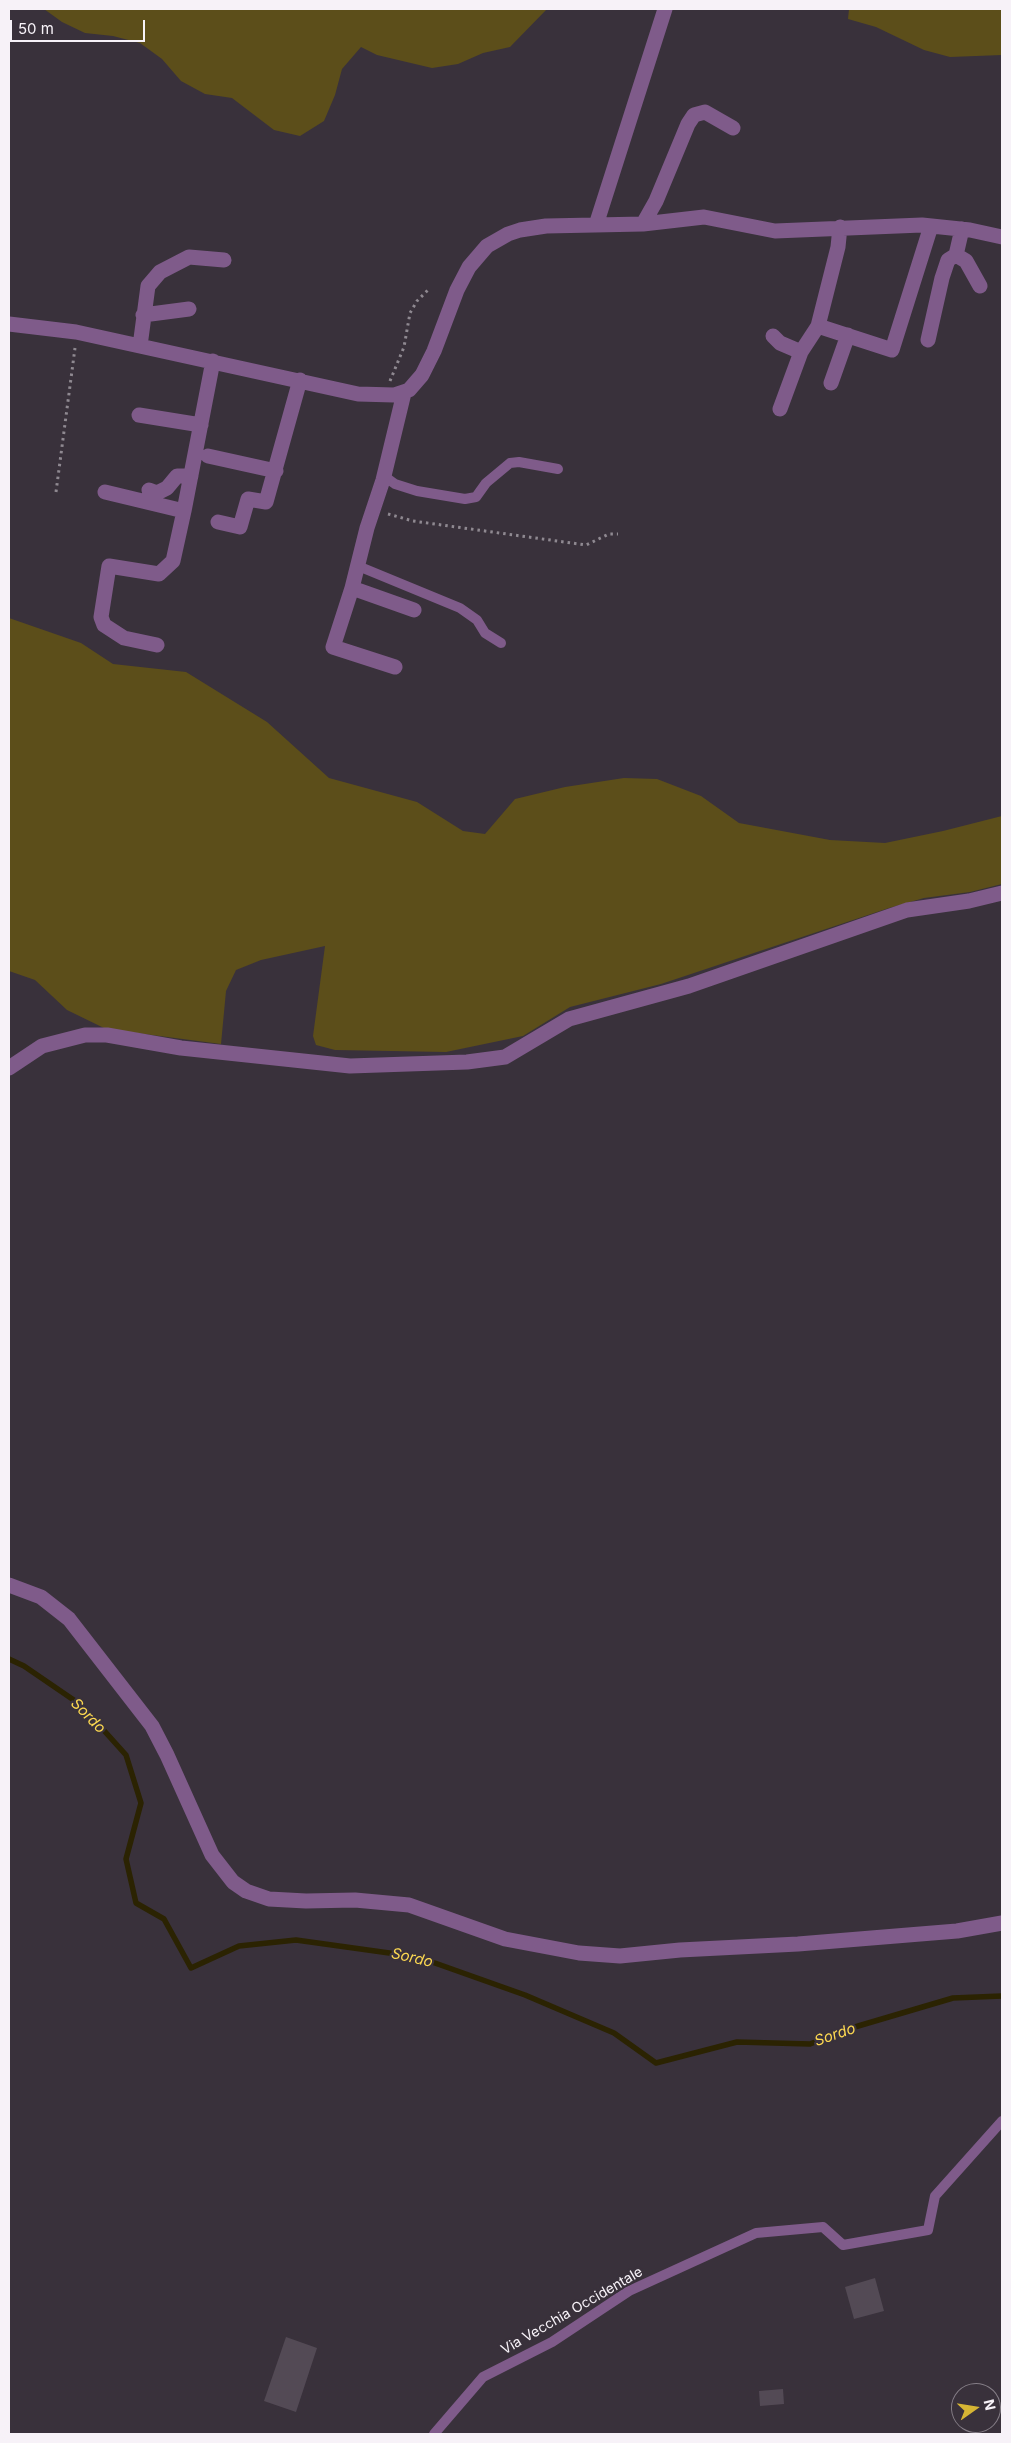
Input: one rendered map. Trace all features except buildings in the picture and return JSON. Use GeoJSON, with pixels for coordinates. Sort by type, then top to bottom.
{"type":"FeatureCollection","features":[{"type":"Feature","properties":{"kind":"street"},"geometry":{"type":"LineString","coordinates":[[596,225],[665,9]]}},
{"type":"Feature","properties":{"kind":"street"},"geometry":{"type":"LineString","coordinates":[[643,224],[656,201],[688,124],[694,115],[705,112],[733,128]]}},
{"type":"Feature","properties":{"kind":"street"},"geometry":{"type":"LineString","coordinates":[[9,324],[76,332],[358,394],[386,396],[404,393],[416,383],[425,369],[457,290],[469,267],[487,246],[508,234],[534,227],[643,224],[704,217],[775,231],[840,227],[931,226],[962,229],[1002,237]]}},
{"type":"Feature","properties":{"kind":"street"},"geometry":{"type":"LineString","coordinates":[[818,326],[892,350],[931,226]]}},
{"type":"Feature","properties":{"kind":"street"},"geometry":{"type":"LineString","coordinates":[[780,409],[801,352],[818,326],[838,246],[840,227]]}},
{"type":"Feature","properties":{"kind":"street"},"geometry":{"type":"LineString","coordinates":[[928,340],[942,278],[948,260],[956,255],[962,229]]}},
{"type":"Feature","properties":{"kind":"street"},"geometry":{"type":"LineString","coordinates":[[956,255],[966,261],[980,286]]}},
{"type":"Feature","properties":{"kind":"street"},"geometry":{"type":"LineString","coordinates":[[140,346],[148,286],[160,272],[189,257],[224,260]]}},
{"type":"Feature","properties":{"kind":"street"},"geometry":{"type":"LineString","coordinates":[[143,315],[189,309]]}},
{"type":"Feature","properties":{"kind":"street"},"geometry":{"type":"LineString","coordinates":[[831,382],[848,335]]}},
{"type":"Feature","properties":{"kind":"street"},"geometry":{"type":"LineString","coordinates":[[772,336],[780,343],[801,352]]}},
{"type":"Feature","properties":{"kind":"street"},"geometry":{"type":"LineString","coordinates":[[157,645],[124,638],[104,625],[101,617],[108,566],[159,574],[173,561],[212,361]]}},
{"type":"Feature","properties":{"kind":"street"},"geometry":{"type":"LineString","coordinates":[[218,522],[240,527],[248,499],[266,502],[300,380]]}},
{"type":"Feature","properties":{"kind":"street"},"geometry":{"type":"LineString","coordinates":[[395,666],[333,647],[384,476],[404,393]]}},
{"type":"Feature","properties":{"kind":"street"},"geometry":{"type":"LineString","coordinates":[[139,415],[201,425]]}},
{"type":"Feature","properties":{"kind":"street"},"geometry":{"type":"LineString","coordinates":[[208,456],[276,471]]}},
{"type":"Feature","properties":{"kind":"street"},"geometry":{"type":"LineString","coordinates":[[150,490],[157,493],[167,488],[177,476],[191,476]]}},
{"type":"Feature","properties":{"kind":"street"},"geometry":{"type":"LineString","coordinates":[[105,492],[184,512]]}},
{"type":"Feature","properties":{"kind":"street"},"geometry":{"type":"LineString","coordinates":[[352,588],[414,610]]}},
{"type":"Feature","properties":{"kind":"street"},"geometry":{"type":"LineString","coordinates":[[9,1068],[42,1046],[85,1035],[107,1035],[181,1048],[350,1066],[466,1062],[505,1057],[569,1019],[689,986],[907,910],[969,901],[1002,893]]}},
{"type":"Feature","properties":{"kind":"street"},"geometry":{"type":"LineString","coordinates":[[9,1585],[41,1597],[68,1619],[152,1726],[212,1855],[233,1882],[246,1891],[269,1899],[306,1902],[355,1900],[409,1905],[505,1939],[579,1953],[620,1956],[680,1950],[798,1944],[957,1931],[1002,1923]]}},
{"type":"Feature","properties":{"kind":"lane"},"geometry":{"type":"LineString","coordinates":[[384,476],[395,484],[410,489],[465,499],[476,497],[486,483],[510,464],[519,462],[558,469]]}},
{"type":"Feature","properties":{"kind":"lane"},"geometry":{"type":"LineString","coordinates":[[358,566],[460,608],[477,620],[485,633],[501,643]]}},
{"type":"Feature","properties":{"kind":"lane","name":"Via Vecchia Occidentale"},"geometry":{"type":"LineString","coordinates":[[434,2434],[483,2377],[552,2342],[630,2291],[756,2233],[823,2227],[843,2245],[928,2230],[935,2196],[1002,2120]]}},
{"type":"Feature","properties":{"kind":"path"},"geometry":{"type":"LineString","coordinates":[[386,396],[395,365],[404,348],[410,313],[417,301],[428,290]]}},
{"type":"Feature","properties":{"kind":"path"},"geometry":{"type":"LineString","coordinates":[[56,492],[76,332]]}},
{"type":"Feature","properties":{"kind":"path"},"geometry":{"type":"LineString","coordinates":[[374,507],[413,521],[586,545],[609,534],[618,534]]}},
{"type":"Feature","properties":{"kind":"shaded area"},"geometry":{"type":"Polygon","coordinates":[[[44,9],[547,9],[510,47],[483,53],[458,64],[432,68],[377,55],[361,47],[342,69],[335,95],[324,121],[300,136],[274,130],[232,98],[205,94],[181,81],[162,59],[140,43],[113,36],[85,33],[62,22],[44,9]]]}},
{"type":"Feature","properties":{"kind":"shaded area"},"geometry":{"type":"Polygon","coordinates":[[[849,9],[1002,9],[1002,55],[950,57],[924,50],[876,27],[848,19],[849,9]]]}},
{"type":"Feature","properties":{"kind":"shaded area"},"geometry":{"type":"Polygon","coordinates":[[[9,618],[81,643],[113,664],[186,672],[267,722],[329,778],[417,802],[463,831],[485,834],[515,799],[565,787],[624,778],[657,779],[701,796],[739,823],[830,840],[885,843],[1002,816],[1002,884],[970,892],[924,898],[889,908],[661,984],[570,1007],[523,1036],[446,1052],[335,1050],[316,1045],[313,1036],[325,946],[261,960],[236,970],[226,991],[221,1044],[106,1029],[67,1010],[35,980],[9,971],[9,618]]]}},
{"type":"Feature","properties":{"kind":"waterway","name":"Sordo"},"geometry":{"type":"LineString","coordinates":[[9,1659],[24,1666],[81,1705],[126,1755],[141,1803],[126,1859],[136,1903],[164,1919],[191,1968],[239,1946],[296,1940],[418,1957],[525,1995],[614,2033],[656,2063],[737,2042],[810,2044],[848,2029],[953,1998],[1002,1996]]}}]}
